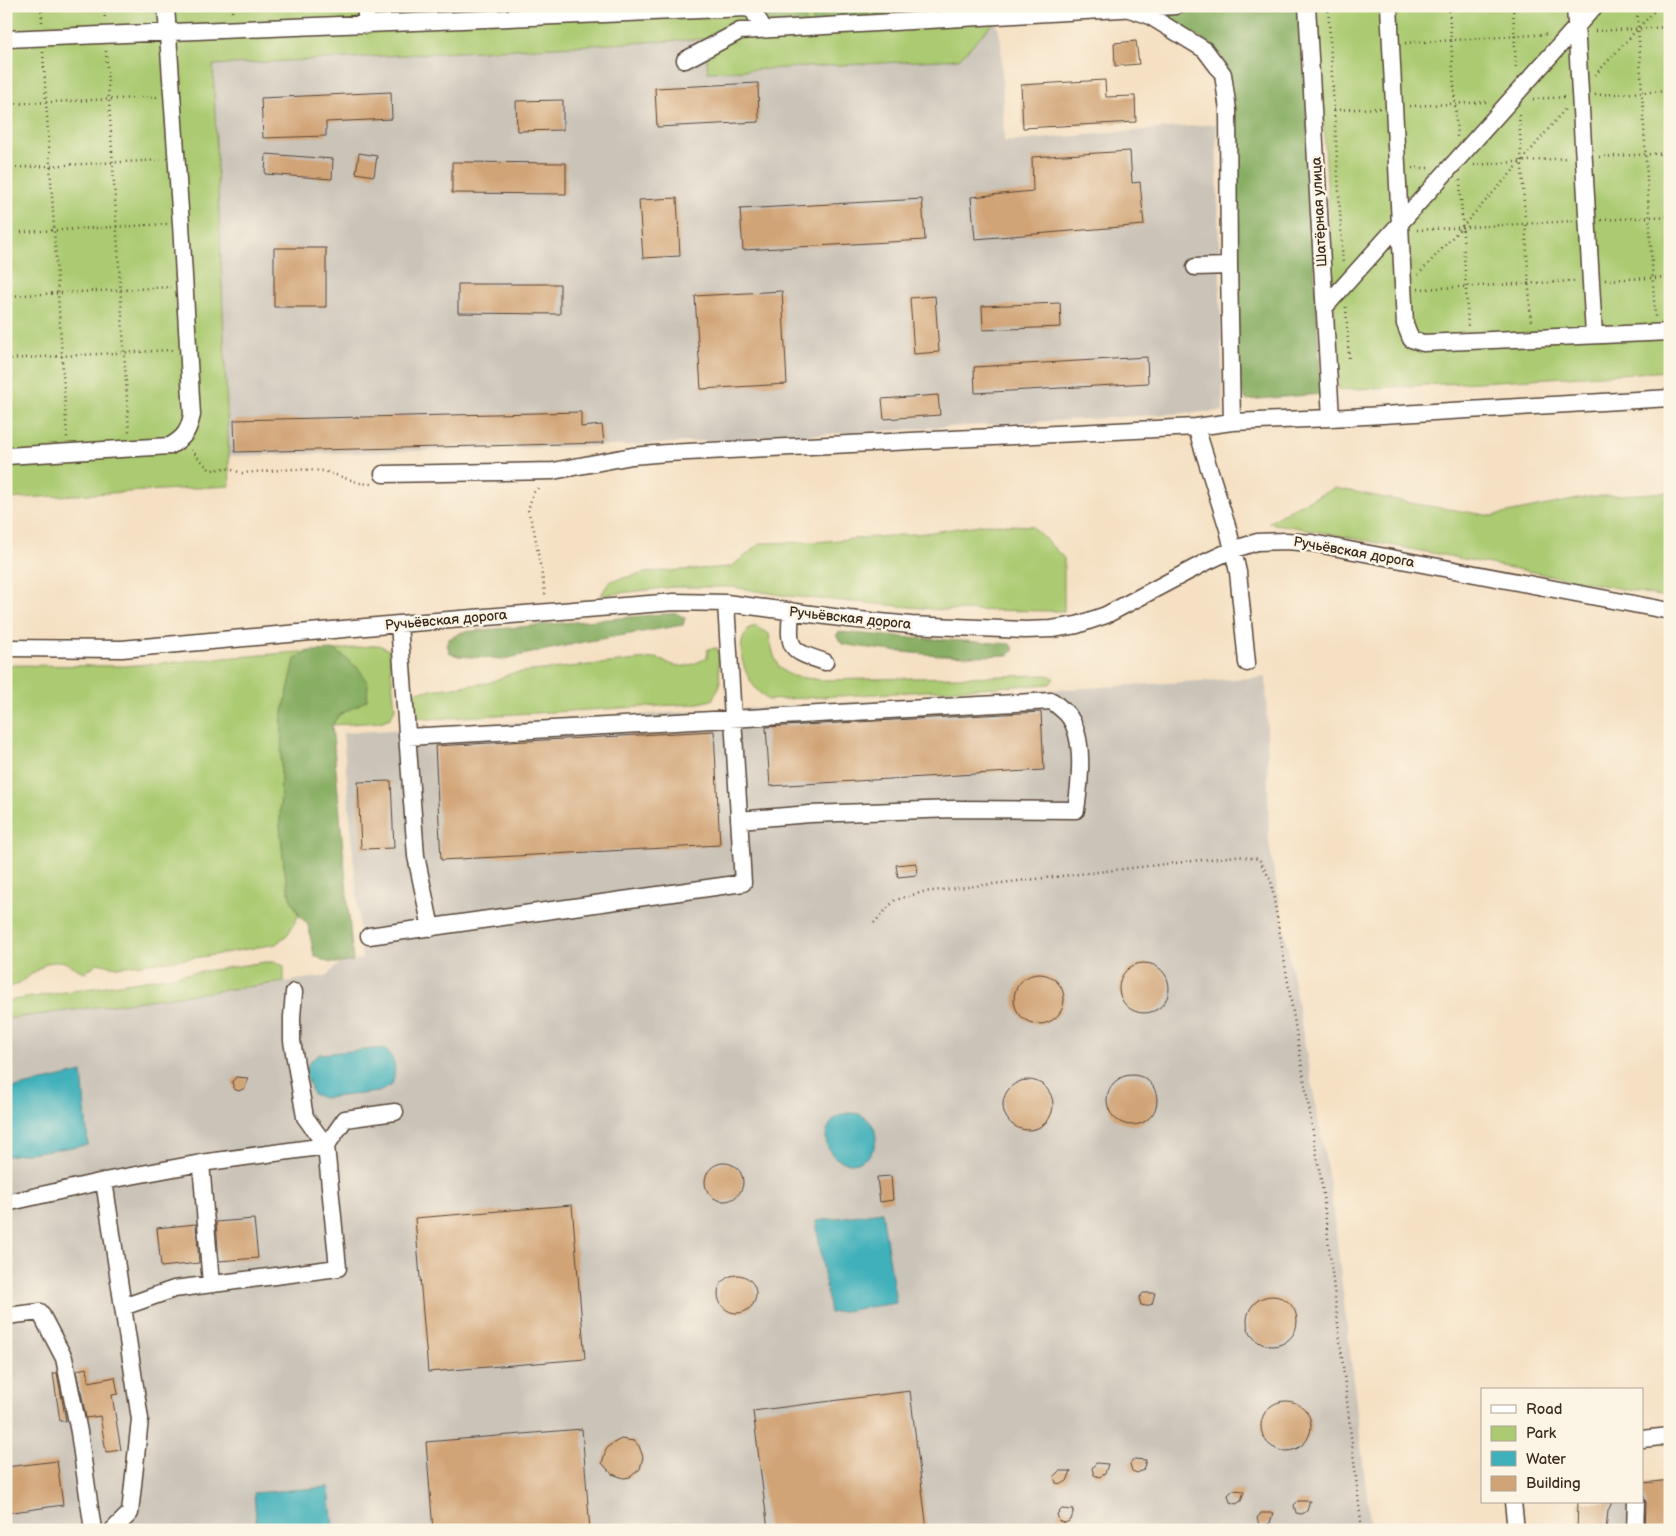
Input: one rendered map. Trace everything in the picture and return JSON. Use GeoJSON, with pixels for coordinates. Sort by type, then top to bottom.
{"type":"FeatureCollection","features":[{"type":"Feature","properties":{"kind":"street"},"geometry":{"type":"LineString","coordinates":[[6,456],[170,446],[182,439],[189,429],[192,416],[166,6]]}},
{"type":"Feature","properties":{"kind":"street"},"geometry":{"type":"LineString","coordinates":[[365,6],[367,25]]}},
{"type":"Feature","properties":{"kind":"street"},"geometry":{"type":"LineString","coordinates":[[685,60],[740,31],[1067,9],[1175,6]]}},
{"type":"Feature","properties":{"kind":"street","name":"Шатёрная улица"},"geometry":{"type":"LineString","coordinates":[[1307,6],[1331,418]]}},
{"type":"Feature","properties":{"kind":"street"},"geometry":{"type":"LineString","coordinates":[[1389,6],[1406,324],[1411,339],[1423,343],[1663,332]]}},
{"type":"Feature","properties":{"kind":"street"},"geometry":{"type":"LineString","coordinates":[[1576,6],[1575,30],[1594,336]]}},
{"type":"Feature","properties":{"kind":"street"},"geometry":{"type":"LineString","coordinates":[[1324,308],[1400,228],[1595,6]]}},
{"type":"Feature","properties":{"kind":"street"},"geometry":{"type":"LineString","coordinates":[[6,39],[747,8],[753,11],[764,29]]}},
{"type":"Feature","properties":{"kind":"street"},"geometry":{"type":"LineString","coordinates":[[1124,8],[1148,16],[1205,50],[1223,74],[1228,110],[1232,422]]}},
{"type":"Feature","properties":{"kind":"street"},"geometry":{"type":"LineString","coordinates":[[1196,267],[1229,266]]}},
{"type":"Feature","properties":{"kind":"street"},"geometry":{"type":"LineString","coordinates":[[383,474],[553,471],[632,456],[667,453],[1196,428],[1232,422],[1670,398]]}},
{"type":"Feature","properties":{"kind":"street"},"geometry":{"type":"LineString","coordinates":[[1196,428],[1228,529],[1238,572],[1247,663]]}},
{"type":"Feature","properties":{"kind":"street","name":"Ручьёвская дорога"},"geometry":{"type":"LineString","coordinates":[[6,648],[122,649],[674,602],[726,603],[911,625],[1025,630],[1052,629],[1076,625],[1106,615],[1232,550],[1257,542],[1286,541],[1312,544],[1670,611]]}},
{"type":"Feature","properties":{"kind":"street"},"geometry":{"type":"LineString","coordinates":[[369,936],[743,884],[726,603]]}},
{"type":"Feature","properties":{"kind":"street"},"geometry":{"type":"LineString","coordinates":[[791,611],[791,645],[799,653],[825,662]]}},
{"type":"Feature","properties":{"kind":"street"},"geometry":{"type":"LineString","coordinates":[[399,624],[416,856],[431,928]]}},
{"type":"Feature","properties":{"kind":"street"},"geometry":{"type":"LineString","coordinates":[[407,737],[1052,701],[1067,715],[1076,729],[1079,749],[1080,786],[1076,810],[954,808],[810,814],[739,820]]}},
{"type":"Feature","properties":{"kind":"street"},"geometry":{"type":"LineString","coordinates":[[123,1307],[174,1289],[338,1268],[326,1146],[305,1117],[292,1040],[294,992]]}},
{"type":"Feature","properties":{"kind":"street"},"geometry":{"type":"LineString","coordinates":[[6,1203],[104,1181],[201,1164],[326,1146],[345,1119],[395,1112]]}},
{"type":"Feature","properties":{"kind":"street"},"geometry":{"type":"LineString","coordinates":[[201,1164],[211,1284]]}},
{"type":"Feature","properties":{"kind":"street"},"geometry":{"type":"LineString","coordinates":[[104,1181],[140,1419],[130,1513],[113,1530]]}},
{"type":"Feature","properties":{"kind":"street"},"geometry":{"type":"LineString","coordinates":[[6,1316],[40,1312],[64,1358],[79,1432],[93,1530]]}},
{"type":"Feature","properties":{"kind":"street"},"geometry":{"type":"LineString","coordinates":[[1644,1439],[1670,1436]]}},
{"type":"Feature","properties":{"kind":"street"},"geometry":{"type":"LineString","coordinates":[[1514,1504],[1516,1530]]}},
{"type":"Feature","properties":{"kind":"street"},"geometry":{"type":"LineString","coordinates":[[1635,1530],[1636,1504]]}},
{"type":"Feature","properties":{"kind":"path"},"geometry":{"type":"LineString","coordinates":[[41,6],[68,452]]}},
{"type":"Feature","properties":{"kind":"path"},"geometry":{"type":"LineString","coordinates":[[104,6],[130,449]]}},
{"type":"Feature","properties":{"kind":"path"},"geometry":{"type":"LineString","coordinates":[[1328,6],[1349,358]]}},
{"type":"Feature","properties":{"kind":"path"},"geometry":{"type":"LineString","coordinates":[[1513,6],[1532,338]]}},
{"type":"Feature","properties":{"kind":"path"},"geometry":{"type":"LineString","coordinates":[[1637,6],[1653,278],[1663,332]]}},
{"type":"Feature","properties":{"kind":"path"},"geometry":{"type":"LineString","coordinates":[[1404,290],[1522,162],[1580,90],[1659,6]]}},
{"type":"Feature","properties":{"kind":"path"},"geometry":{"type":"LineString","coordinates":[[1391,44],[1575,30],[1638,30],[1670,27]]}},
{"type":"Feature","properties":{"kind":"path"},"geometry":{"type":"LineString","coordinates":[[6,104],[172,96]]}},
{"type":"Feature","properties":{"kind":"path"},"geometry":{"type":"LineString","coordinates":[[1398,169],[1670,153]]}},
{"type":"Feature","properties":{"kind":"path"},"geometry":{"type":"LineString","coordinates":[[6,168],[177,159]]}},
{"type":"Feature","properties":{"kind":"path"},"geometry":{"type":"LineString","coordinates":[[1400,228],[1462,227],[1670,216]]}},
{"type":"Feature","properties":{"kind":"path"},"geometry":{"type":"LineString","coordinates":[[6,233],[181,224]]}},
{"type":"Feature","properties":{"kind":"path"},"geometry":{"type":"LineString","coordinates":[[1404,290],[1670,277]]}},
{"type":"Feature","properties":{"kind":"path"},"geometry":{"type":"LineString","coordinates":[[6,296],[184,286]]}},
{"type":"Feature","properties":{"kind":"path"},"geometry":{"type":"LineString","coordinates":[[6,359],[188,350]]}},
{"type":"Feature","properties":{"kind":"path"},"geometry":{"type":"LineString","coordinates":[[182,439],[212,470],[226,468],[242,473],[294,469],[324,471],[347,480],[372,484],[383,474]]}},
{"type":"Feature","properties":{"kind":"path"},"geometry":{"type":"LineString","coordinates":[[547,612],[543,574],[528,510],[533,493],[553,471]]}},
{"type":"Feature","properties":{"kind":"path"},"geometry":{"type":"LineString","coordinates":[[874,923],[895,900],[923,892],[1236,856],[1259,859],[1271,881],[1322,1186],[1362,1530]]}},
{"type":"Feature","properties":{"kind":"shaded area"},"geometry":{"type":"Polygon","coordinates":[[[996,20],[1001,42],[1004,142],[1216,124],[1223,411],[637,445],[229,456],[212,65],[705,39],[708,72],[959,59],[996,20]]]}},
{"type":"Feature","properties":{"kind":"shaded area"},"geometry":{"type":"Polygon","coordinates":[[[1266,677],[1269,844],[1331,1191],[1371,1530],[6,1530],[6,1019],[326,976],[340,963],[362,959],[343,733],[1266,677]]]}},
{"type":"Feature","properties":{"kind":"shaded area"},"geometry":{"type":"Polygon","coordinates":[[[1670,1480],[1670,1530],[1577,1530],[1578,1504],[1644,1504],[1644,1483],[1670,1480]]]}},
{"type":"Feature","properties":{"kind":"green space"},"geometry":{"type":"Polygon","coordinates":[[[6,6],[1105,6],[996,20],[959,59],[708,72],[705,39],[213,65],[230,486],[6,499],[6,6]]]}},
{"type":"Feature","properties":{"kind":"green space"},"geometry":{"type":"Polygon","coordinates":[[[370,6],[486,6],[486,14],[371,20],[370,6]]]}},
{"type":"Feature","properties":{"kind":"green space"},"geometry":{"type":"Polygon","coordinates":[[[493,6],[550,6],[550,11],[494,14],[493,6]]]}},
{"type":"Feature","properties":{"kind":"green space"},"geometry":{"type":"Polygon","coordinates":[[[757,6],[804,6],[806,25],[769,27],[757,6]]]}},
{"type":"Feature","properties":{"kind":"green space"},"geometry":{"type":"Polygon","coordinates":[[[812,6],[868,6],[869,21],[813,24],[812,6]]]}},
{"type":"Feature","properties":{"kind":"green space"},"geometry":{"type":"Polygon","coordinates":[[[875,6],[932,6],[932,17],[876,21],[875,6]]]}},
{"type":"Feature","properties":{"kind":"green space"},"geometry":{"type":"Polygon","coordinates":[[[938,6],[993,6],[993,14],[939,17],[938,6]]]}},
{"type":"Feature","properties":{"kind":"green space"},"geometry":{"type":"Polygon","coordinates":[[[1286,6],[1301,13],[1321,394],[1246,400],[1239,384],[1233,87],[1223,59],[1210,43],[1169,23],[1171,14],[1286,6]]]}},
{"type":"Feature","properties":{"kind":"green space"},"geometry":{"type":"Polygon","coordinates":[[[1317,6],[1670,6],[1670,371],[1339,390],[1317,6]]]}},
{"type":"Feature","properties":{"kind":"green space"},"geometry":{"type":"Polygon","coordinates":[[[1335,488],[1416,504],[1492,516],[1588,497],[1670,492],[1670,598],[1268,523],[1292,508],[1335,488]]]}},
{"type":"Feature","properties":{"kind":"green space"},"geometry":{"type":"Polygon","coordinates":[[[986,524],[1032,526],[1064,558],[1064,611],[944,610],[787,596],[732,587],[674,587],[601,595],[610,581],[650,572],[731,567],[761,543],[815,542],[925,533],[986,524]]]}},
{"type":"Feature","properties":{"kind":"green space"},"geometry":{"type":"Polygon","coordinates":[[[676,613],[685,618],[683,625],[583,642],[504,659],[458,656],[450,653],[447,645],[449,639],[462,632],[676,613]]]}},
{"type":"Feature","properties":{"kind":"green space"},"geometry":{"type":"Polygon","coordinates":[[[756,626],[769,634],[775,659],[779,667],[785,672],[800,677],[826,680],[1048,675],[1054,678],[1050,684],[768,700],[751,682],[742,658],[743,638],[749,628],[756,626]]]}},
{"type":"Feature","properties":{"kind":"green space"},"geometry":{"type":"Polygon","coordinates":[[[839,632],[1010,644],[1014,649],[1009,655],[988,656],[883,650],[842,644],[836,635],[839,632]]]}},
{"type":"Feature","properties":{"kind":"green space"},"geometry":{"type":"Polygon","coordinates":[[[379,645],[389,650],[395,709],[390,718],[380,722],[332,725],[339,715],[367,700],[359,669],[335,650],[379,645]]]}},
{"type":"Feature","properties":{"kind":"green space"},"geometry":{"type":"Polygon","coordinates":[[[718,648],[720,685],[712,700],[694,704],[427,719],[417,717],[414,692],[488,683],[513,673],[657,658],[677,666],[687,666],[707,658],[708,649],[718,648]]]}},
{"type":"Feature","properties":{"kind":"green space"},"geometry":{"type":"Polygon","coordinates":[[[335,650],[359,669],[368,684],[367,700],[339,715],[332,725],[353,961],[337,963],[324,961],[314,955],[308,925],[299,915],[290,897],[284,866],[280,825],[282,717],[295,659],[311,651],[335,650]]]}},
{"type":"Feature","properties":{"kind":"green space"},"geometry":{"type":"Polygon","coordinates":[[[311,651],[295,660],[282,717],[280,825],[284,866],[290,897],[299,915],[288,934],[276,944],[208,956],[117,967],[97,963],[85,973],[62,961],[47,963],[18,984],[6,988],[6,665],[124,666],[311,651]]]}},
{"type":"Feature","properties":{"kind":"green space"},"geometry":{"type":"Polygon","coordinates":[[[274,962],[284,966],[284,982],[6,1019],[6,1001],[274,962]]]}},
{"type":"Feature","properties":{"kind":"water"},"geometry":{"type":"Polygon","coordinates":[[[384,1048],[394,1065],[392,1085],[379,1092],[323,1098],[313,1094],[305,1072],[310,1061],[320,1054],[384,1048]]]}},
{"type":"Feature","properties":{"kind":"water"},"geometry":{"type":"Polygon","coordinates":[[[82,1072],[88,1145],[6,1156],[6,1090],[82,1072]]]}},
{"type":"Feature","properties":{"kind":"water"},"geometry":{"type":"Polygon","coordinates":[[[846,1113],[856,1113],[869,1120],[876,1133],[876,1143],[869,1156],[856,1163],[846,1163],[837,1159],[830,1152],[826,1143],[826,1133],[830,1124],[837,1117],[846,1113]]]}},
{"type":"Feature","properties":{"kind":"water"},"geometry":{"type":"Polygon","coordinates":[[[882,1212],[896,1303],[830,1313],[816,1221],[882,1212]]]}},
{"type":"Feature","properties":{"kind":"water"},"geometry":{"type":"Polygon","coordinates":[[[329,1487],[333,1530],[257,1530],[254,1493],[329,1487]]]}},
{"type":"Feature","properties":{"kind":"building"},"geometry":{"type":"Polygon","coordinates":[[[1136,41],[1139,64],[1115,66],[1114,43],[1136,41]]]}},
{"type":"Feature","properties":{"kind":"building"},"geometry":{"type":"Polygon","coordinates":[[[1105,80],[1106,97],[1135,96],[1136,122],[1023,128],[1021,85],[1105,80]]]}},
{"type":"Feature","properties":{"kind":"building"},"geometry":{"type":"Polygon","coordinates":[[[758,83],[759,122],[657,127],[655,88],[758,83]]]}},
{"type":"Feature","properties":{"kind":"building"},"geometry":{"type":"Polygon","coordinates":[[[391,92],[392,119],[326,122],[326,136],[263,138],[261,98],[391,92]]]}},
{"type":"Feature","properties":{"kind":"building"},"geometry":{"type":"Polygon","coordinates":[[[563,100],[563,130],[517,131],[516,101],[563,100]]]}},
{"type":"Feature","properties":{"kind":"building"},"geometry":{"type":"Polygon","coordinates":[[[1130,151],[1132,183],[1140,182],[1144,225],[975,239],[971,197],[1033,191],[1032,157],[1130,151]]]}},
{"type":"Feature","properties":{"kind":"building"},"geometry":{"type":"Polygon","coordinates":[[[359,153],[377,156],[374,176],[356,173],[359,153]]]}},
{"type":"Feature","properties":{"kind":"building"},"geometry":{"type":"Polygon","coordinates":[[[266,154],[333,159],[332,179],[265,174],[266,154]]]}},
{"type":"Feature","properties":{"kind":"building"},"geometry":{"type":"Polygon","coordinates":[[[452,162],[566,163],[566,194],[452,193],[452,162]]]}},
{"type":"Feature","properties":{"kind":"building"},"geometry":{"type":"Polygon","coordinates":[[[677,198],[680,256],[643,258],[639,200],[677,198]]]}},
{"type":"Feature","properties":{"kind":"building"},"geometry":{"type":"Polygon","coordinates":[[[922,199],[925,240],[743,250],[740,209],[922,199]]]}},
{"type":"Feature","properties":{"kind":"building"},"geometry":{"type":"Polygon","coordinates":[[[274,248],[326,248],[326,307],[274,307],[274,248]]]}},
{"type":"Feature","properties":{"kind":"building"},"geometry":{"type":"Polygon","coordinates":[[[458,284],[560,284],[560,314],[458,313],[458,284]]]}},
{"type":"Feature","properties":{"kind":"building"},"geometry":{"type":"Polygon","coordinates":[[[782,291],[787,384],[701,389],[695,296],[782,291]]]}},
{"type":"Feature","properties":{"kind":"building"},"geometry":{"type":"Polygon","coordinates":[[[935,296],[939,352],[914,354],[910,298],[935,296]]]}},
{"type":"Feature","properties":{"kind":"building"},"geometry":{"type":"Polygon","coordinates":[[[1060,303],[1061,327],[983,330],[982,306],[1060,303]]]}},
{"type":"Feature","properties":{"kind":"building"},"geometry":{"type":"Polygon","coordinates":[[[1147,357],[1148,383],[975,393],[974,367],[1147,357]]]}},
{"type":"Feature","properties":{"kind":"building"},"geometry":{"type":"Polygon","coordinates":[[[938,395],[940,415],[884,419],[882,399],[938,395]]]}},
{"type":"Feature","properties":{"kind":"building"},"geometry":{"type":"Polygon","coordinates":[[[581,412],[581,427],[602,425],[604,443],[235,452],[234,420],[581,412]]]}},
{"type":"Feature","properties":{"kind":"building"},"geometry":{"type":"Polygon","coordinates":[[[1041,712],[1044,770],[770,786],[766,727],[1041,712]]]}},
{"type":"Feature","properties":{"kind":"building"},"geometry":{"type":"Polygon","coordinates":[[[714,731],[720,845],[441,860],[435,746],[714,731]]]}},
{"type":"Feature","properties":{"kind":"building"},"geometry":{"type":"Polygon","coordinates":[[[391,781],[394,848],[361,849],[358,782],[391,781]]]}},
{"type":"Feature","properties":{"kind":"building"},"geometry":{"type":"Polygon","coordinates":[[[916,863],[917,875],[898,877],[896,865],[916,863]]]}},
{"type":"Feature","properties":{"kind":"building"},"geometry":{"type":"Polygon","coordinates":[[[1139,963],[1149,963],[1162,970],[1169,983],[1169,993],[1162,1006],[1149,1013],[1139,1013],[1130,1009],[1123,1002],[1119,993],[1119,983],[1123,974],[1130,967],[1139,963]]]}},
{"type":"Feature","properties":{"kind":"building"},"geometry":{"type":"Polygon","coordinates":[[[1034,974],[1044,974],[1057,981],[1064,994],[1064,1004],[1057,1017],[1044,1024],[1034,1024],[1025,1020],[1018,1013],[1014,1004],[1014,994],[1018,985],[1025,978],[1034,974]]]}},
{"type":"Feature","properties":{"kind":"building"},"geometry":{"type":"Polygon","coordinates":[[[1127,1075],[1137,1075],[1150,1082],[1157,1095],[1157,1105],[1150,1118],[1137,1125],[1127,1125],[1118,1121],[1111,1114],[1107,1105],[1107,1095],[1111,1086],[1118,1079],[1127,1075]]]}},
{"type":"Feature","properties":{"kind":"building"},"geometry":{"type":"Polygon","coordinates":[[[236,1077],[248,1078],[245,1088],[239,1091],[234,1089],[232,1082],[236,1077]]]}},
{"type":"Feature","properties":{"kind":"building"},"geometry":{"type":"Polygon","coordinates":[[[1033,1080],[1046,1087],[1052,1095],[1052,1115],[1046,1123],[1038,1129],[1023,1130],[1010,1123],[1004,1115],[1003,1100],[1010,1087],[1018,1081],[1033,1080]]]}},
{"type":"Feature","properties":{"kind":"building"},"geometry":{"type":"Polygon","coordinates":[[[724,1163],[738,1168],[743,1182],[738,1196],[724,1201],[710,1196],[705,1182],[710,1168],[724,1163]]]}},
{"type":"Feature","properties":{"kind":"building"},"geometry":{"type":"Polygon","coordinates":[[[891,1176],[893,1200],[880,1202],[877,1177],[891,1176]]]}},
{"type":"Feature","properties":{"kind":"building"},"geometry":{"type":"Polygon","coordinates":[[[572,1205],[585,1359],[428,1372],[415,1218],[572,1205]]]}},
{"type":"Feature","properties":{"kind":"building"},"geometry":{"type":"Polygon","coordinates":[[[254,1219],[258,1258],[219,1261],[216,1222],[254,1219]]]}},
{"type":"Feature","properties":{"kind":"building"},"geometry":{"type":"Polygon","coordinates":[[[196,1224],[199,1263],[161,1267],[157,1228],[196,1224]]]}},
{"type":"Feature","properties":{"kind":"building"},"geometry":{"type":"Polygon","coordinates":[[[737,1275],[751,1280],[756,1294],[751,1308],[737,1313],[723,1308],[718,1294],[723,1280],[737,1275]]]}},
{"type":"Feature","properties":{"kind":"building"},"geometry":{"type":"Polygon","coordinates":[[[1143,1293],[1155,1293],[1152,1304],[1141,1305],[1139,1298],[1143,1293]]]}},
{"type":"Feature","properties":{"kind":"building"},"geometry":{"type":"Polygon","coordinates":[[[1277,1296],[1290,1303],[1296,1311],[1296,1331],[1290,1339],[1282,1345],[1267,1346],[1254,1339],[1248,1331],[1247,1316],[1254,1303],[1262,1297],[1277,1296]]]}},
{"type":"Feature","properties":{"kind":"building"},"geometry":{"type":"Polygon","coordinates":[[[87,1368],[89,1382],[115,1377],[118,1394],[112,1395],[121,1450],[106,1452],[100,1416],[86,1418],[77,1370],[87,1368]]]}},
{"type":"Feature","properties":{"kind":"building"},"geometry":{"type":"Polygon","coordinates":[[[53,1373],[57,1373],[66,1421],[60,1421],[53,1373]]]}},
{"type":"Feature","properties":{"kind":"building"},"geometry":{"type":"Polygon","coordinates":[[[910,1391],[927,1530],[768,1530],[753,1411],[910,1391]]]}},
{"type":"Feature","properties":{"kind":"building"},"geometry":{"type":"Polygon","coordinates":[[[1281,1401],[1291,1401],[1304,1408],[1311,1421],[1311,1431],[1304,1444],[1291,1451],[1281,1451],[1272,1447],[1265,1440],[1261,1431],[1261,1421],[1265,1412],[1272,1405],[1281,1401]]]}},
{"type":"Feature","properties":{"kind":"building"},"geometry":{"type":"Polygon","coordinates":[[[582,1429],[590,1530],[433,1530],[426,1442],[582,1429]]]}},
{"type":"Feature","properties":{"kind":"building"},"geometry":{"type":"Polygon","coordinates":[[[621,1439],[634,1441],[639,1446],[643,1457],[640,1469],[630,1477],[624,1478],[612,1474],[602,1463],[606,1450],[610,1445],[621,1439]]]}},
{"type":"Feature","properties":{"kind":"building"},"geometry":{"type":"Polygon","coordinates":[[[1134,1459],[1146,1460],[1143,1470],[1137,1473],[1132,1471],[1130,1464],[1134,1459]]]}},
{"type":"Feature","properties":{"kind":"building"},"geometry":{"type":"Polygon","coordinates":[[[57,1461],[63,1505],[6,1513],[6,1467],[57,1461]]]}},
{"type":"Feature","properties":{"kind":"building"},"geometry":{"type":"Polygon","coordinates":[[[1096,1463],[1108,1464],[1105,1474],[1099,1477],[1094,1475],[1092,1468],[1096,1463]]]}},
{"type":"Feature","properties":{"kind":"building"},"geometry":{"type":"Polygon","coordinates":[[[1059,1471],[1071,1471],[1067,1481],[1062,1484],[1056,1483],[1054,1476],[1059,1471]]]}},
{"type":"Feature","properties":{"kind":"building"},"geometry":{"type":"Polygon","coordinates":[[[1670,1480],[1665,1517],[1670,1517],[1670,1530],[1645,1530],[1646,1502],[1644,1497],[1644,1483],[1670,1480]]]}},
{"type":"Feature","properties":{"kind":"building"},"geometry":{"type":"Polygon","coordinates":[[[1233,1490],[1244,1491],[1241,1501],[1236,1504],[1230,1502],[1228,1495],[1233,1490]]]}},
{"type":"Feature","properties":{"kind":"building"},"geometry":{"type":"Polygon","coordinates":[[[1298,1501],[1310,1501],[1307,1511],[1302,1514],[1296,1513],[1294,1505],[1298,1501]]]}},
{"type":"Feature","properties":{"kind":"building"},"geometry":{"type":"Polygon","coordinates":[[[1578,1504],[1611,1504],[1608,1511],[1606,1530],[1577,1530],[1578,1504]]]}},
{"type":"Feature","properties":{"kind":"building"},"geometry":{"type":"Polygon","coordinates":[[[1062,1509],[1074,1510],[1071,1520],[1065,1523],[1059,1521],[1057,1514],[1062,1509]]]}},
{"type":"Feature","properties":{"kind":"building"},"geometry":{"type":"Polygon","coordinates":[[[1261,1513],[1273,1513],[1270,1523],[1264,1526],[1259,1525],[1257,1518],[1261,1513]]]}}]}
